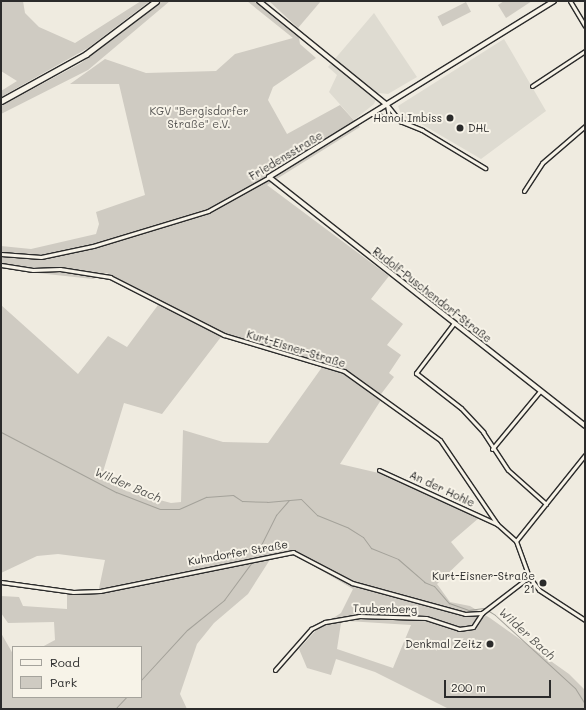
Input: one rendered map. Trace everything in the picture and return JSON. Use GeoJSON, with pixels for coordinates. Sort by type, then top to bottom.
{"type":"FeatureCollection","features":[{"type":"Feature","properties":{"kind":"main road"},"geometry":{"type":"LineString","coordinates":[[1,100],[86,54],[156,1]]}},
{"type":"Feature","properties":{"kind":"street"},"geometry":{"type":"LineString","coordinates":[[259,1],[348,76],[387,105],[396,119]]}},
{"type":"Feature","properties":{"kind":"street","name":"Friedensstraße"},"geometry":{"type":"LineString","coordinates":[[1,254],[41,257],[93,246],[208,211],[269,177],[554,1]]}},
{"type":"Feature","properties":{"kind":"street"},"geometry":{"type":"LineString","coordinates":[[570,1],[585,26]]}},
{"type":"Feature","properties":{"kind":"street"},"geometry":{"type":"LineString","coordinates":[[532,86],[585,52]]}},
{"type":"Feature","properties":{"kind":"street"},"geometry":{"type":"LineString","coordinates":[[387,105],[390,117]]}},
{"type":"Feature","properties":{"kind":"street"},"geometry":{"type":"LineString","coordinates":[[372,114],[396,119],[485,168]]}},
{"type":"Feature","properties":{"kind":"street"},"geometry":{"type":"LineString","coordinates":[[524,191],[542,163],[585,126]]}},
{"type":"Feature","properties":{"kind":"street","name":"Rudolf-Puschendorf-Straße"},"geometry":{"type":"LineString","coordinates":[[269,177],[585,426]]}},
{"type":"Feature","properties":{"kind":"street","name":"Kurt-Eisner-Straße"},"geometry":{"type":"LineString","coordinates":[[1,265],[33,270],[60,269],[110,277],[224,335],[344,371],[440,440],[497,524],[516,541],[529,577],[547,598],[585,620]]}},
{"type":"Feature","properties":{"kind":"street"},"geometry":{"type":"LineString","coordinates":[[454,323],[416,373],[461,408],[512,474],[546,504]]}},
{"type":"Feature","properties":{"kind":"street"},"geometry":{"type":"LineString","coordinates":[[492,449],[540,391]]}},
{"type":"Feature","properties":{"kind":"street"},"geometry":{"type":"LineString","coordinates":[[516,541],[585,455]]}},
{"type":"Feature","properties":{"kind":"street","name":"An der Hohle"},"geometry":{"type":"LineString","coordinates":[[379,470],[497,524]]}},
{"type":"Feature","properties":{"kind":"street","name":"Kuhndorfer Straße"},"geometry":{"type":"LineString","coordinates":[[1,582],[66,592],[100,590],[293,552],[352,584],[456,613],[483,612]]}},
{"type":"Feature","properties":{"kind":"street"},"geometry":{"type":"LineString","coordinates":[[483,612],[529,577]]}},
{"type":"Feature","properties":{"kind":"street","name":"Taubenberg"},"geometry":{"type":"LineString","coordinates":[[275,670],[311,629],[325,622],[378,616],[426,618],[459,630],[472,627],[483,612]]}},
{"type":"Feature","properties":{"kind":"shaded area"},"geometry":{"type":"Polygon","coordinates":[[[374,13],[417,77],[388,94],[379,93],[374,104],[354,120],[329,92],[337,75],[328,67],[374,13]]]}},
{"type":"Feature","properties":{"kind":"shaded area"},"geometry":{"type":"Polygon","coordinates":[[[504,39],[546,111],[481,159],[418,122],[402,117],[398,106],[504,39]]]}},
{"type":"Feature","properties":{"kind":"green space"},"geometry":{"type":"Polygon","coordinates":[[[1,1],[23,1],[25,13],[39,27],[75,43],[141,1],[150,1],[88,48],[1,97],[1,91],[17,81],[1,71],[1,1]]]}},
{"type":"Feature","properties":{"kind":"green space"},"geometry":{"type":"Polygon","coordinates":[[[163,1],[170,1],[88,70],[1,114],[1,106],[81,63],[163,1]]]}},
{"type":"Feature","properties":{"kind":"green space","name":"KGV \"Bergisdorfer Straße\" e.V."},"geometry":{"type":"Polygon","coordinates":[[[247,1],[254,1],[299,38],[300,44],[316,58],[273,87],[268,100],[287,134],[340,105],[360,127],[267,185],[389,276],[371,299],[403,324],[387,345],[401,355],[389,373],[394,377],[378,398],[381,400],[340,464],[383,474],[480,517],[451,542],[464,558],[437,584],[450,602],[470,606],[490,618],[569,674],[585,690],[585,709],[449,709],[375,672],[336,659],[331,675],[307,668],[299,649],[319,627],[341,613],[353,589],[295,555],[271,558],[248,594],[214,623],[197,644],[180,694],[187,709],[1,709],[1,633],[12,652],[12,698],[142,698],[142,646],[44,646],[55,640],[54,622],[8,623],[1,613],[1,596],[19,597],[23,606],[67,609],[67,594],[98,593],[105,560],[58,554],[37,556],[1,573],[1,305],[78,374],[108,336],[127,347],[161,301],[107,273],[93,279],[28,272],[1,264],[1,246],[31,249],[96,234],[99,224],[96,212],[145,195],[119,84],[70,84],[105,59],[146,73],[216,71],[235,54],[293,38],[247,1]],[[224,333],[162,414],[124,403],[102,475],[126,491],[171,503],[181,502],[183,430],[223,442],[268,443],[325,363],[224,333]],[[347,621],[341,623],[337,649],[393,668],[411,625],[347,621]]]}},
{"type":"Feature","properties":{"kind":"green space"},"geometry":{"type":"Polygon","coordinates":[[[269,1],[321,1],[298,28],[269,1]]]}},
{"type":"Feature","properties":{"kind":"green space"},"geometry":{"type":"Polygon","coordinates":[[[504,1],[532,1],[506,18],[498,5],[504,1]]]}},
{"type":"Feature","properties":{"kind":"green space"},"geometry":{"type":"Polygon","coordinates":[[[466,2],[471,12],[442,26],[437,17],[466,2]]]}},
{"type":"Feature","properties":{"kind":"waterway","name":"Wilder Bach"},"geometry":{"type":"LineString","coordinates":[[1,432],[116,492],[160,509],[179,509],[206,497],[233,495],[242,501],[267,502],[301,499],[317,515],[347,527],[363,537],[371,548],[398,559],[424,582],[434,586],[449,603],[468,610],[484,608],[495,615],[575,688],[585,704]]}},
{"type":"Feature","properties":{"kind":"waterway"},"geometry":{"type":"LineString","coordinates":[[256,555],[276,515],[289,500]]}},
{"type":"Feature","properties":{"kind":"waterway"},"geometry":{"type":"LineString","coordinates":[[142,679],[187,630],[224,600],[252,562]]}},
{"type":"Feature","properties":{"kind":"waterway"},"geometry":{"type":"LineString","coordinates":[[115,709],[125,698]]}},
{"type":"Feature","properties":{"kind":"place","name":"Hanoi Imbiss"},"geometry":{"type":"Point","coordinates":[450,118]}},
{"type":"Feature","properties":{"kind":"place","name":"DHL"},"geometry":{"type":"Point","coordinates":[460,128]}},
{"type":"Feature","properties":{"kind":"place","name":"Kurt-Eisner-Straße 21"},"geometry":{"type":"Point","coordinates":[543,583]}},
{"type":"Feature","properties":{"kind":"place","name":"Denkmal Zeitz"},"geometry":{"type":"Point","coordinates":[490,644]}}]}
